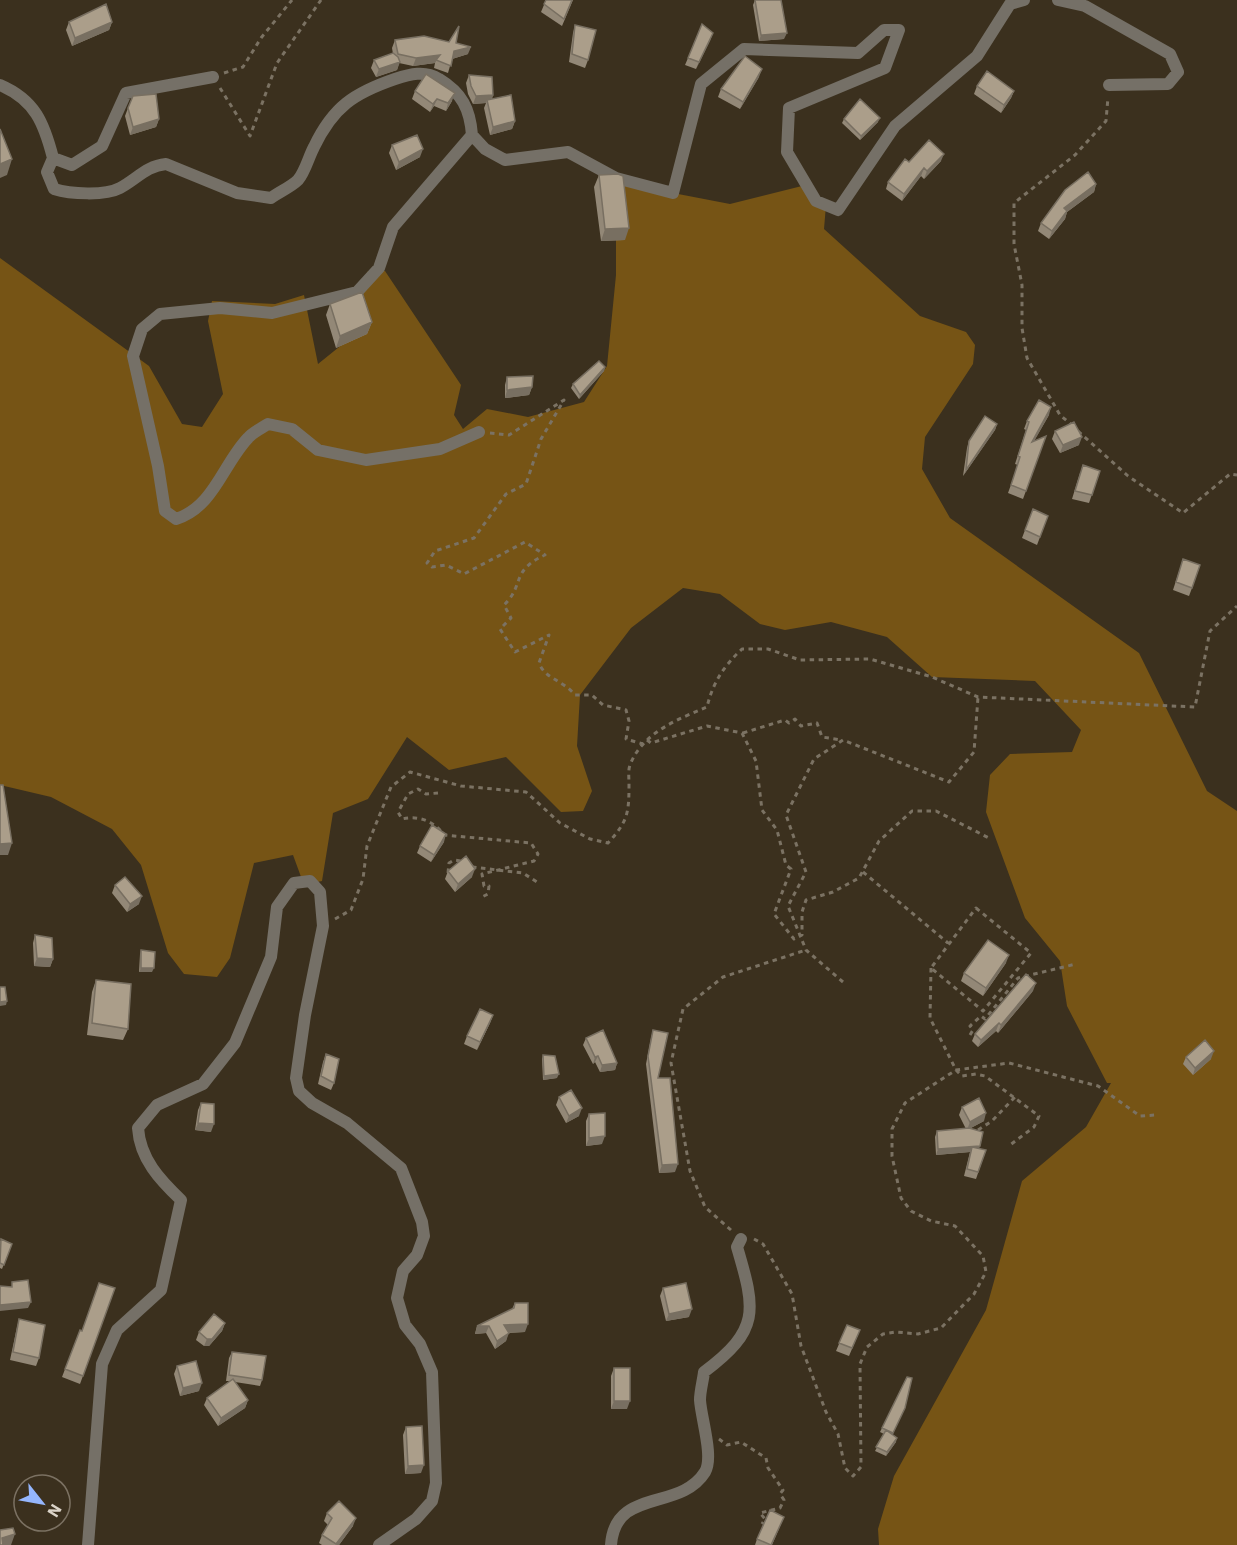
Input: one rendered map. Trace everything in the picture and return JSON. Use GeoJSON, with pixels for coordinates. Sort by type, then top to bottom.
{"type":"FeatureCollection","features":[{"type":"Feature","properties":{"kind":"street"},"geometry":{"type":"LineString","coordinates":[[0,85],[26,100],[44,124],[53,158],[47,172],[54,189],[70,194],[118,189],[155,165],[166,164],[237,193],[271,198],[298,179],[324,125],[347,101],[369,88],[413,74],[432,75],[453,88],[462,97],[470,116],[472,135],[484,149],[506,160],[568,152],[616,178],[673,193],[701,84],[744,49],[858,53],[884,30],[899,30],[885,68],[789,108],[787,152],[816,201],[838,210],[895,126],[977,56],[1010,4],[1024,0]]}},
{"type":"Feature","properties":{"kind":"street"},"geometry":{"type":"LineString","coordinates":[[1058,0],[1085,6],[1170,54],[1178,72],[1168,84],[1109,85]]}},
{"type":"Feature","properties":{"kind":"street"},"geometry":{"type":"LineString","coordinates":[[53,158],[72,165],[102,146],[126,93],[213,77]]}},
{"type":"Feature","properties":{"kind":"street"},"geometry":{"type":"LineString","coordinates":[[472,135],[393,227],[379,268],[357,292],[272,313],[220,308],[160,314],[142,329],[133,357],[158,466],[165,511],[176,519],[189,515],[207,497],[248,437],[268,424],[292,429],[318,450],[366,460],[440,449],[479,432]]}},
{"type":"Feature","properties":{"kind":"street"},"geometry":{"type":"LineString","coordinates":[[88,1545],[102,1364],[117,1330],[161,1290],[181,1200],[155,1176],[139,1141],[138,1128],[157,1105],[203,1084],[235,1043],[271,957],[277,907],[294,883],[310,881],[320,892],[323,926],[296,1077],[300,1092],[312,1103],[347,1123],[400,1168],[422,1222],[424,1236],[417,1255],[403,1271],[397,1298],[405,1325],[420,1344],[432,1372],[436,1483],[432,1501],[427,1507],[416,1519],[380,1545]]}},
{"type":"Feature","properties":{"kind":"street"},"geometry":{"type":"LineString","coordinates":[[610,1545],[612,1531],[625,1510],[690,1489],[706,1470],[706,1441],[700,1398],[704,1372],[732,1351],[749,1323],[749,1289],[737,1247],[741,1239]]}},
{"type":"Feature","properties":{"kind":"path"},"geometry":{"type":"LineString","coordinates":[[292,0],[261,38],[243,68],[213,77],[250,136],[277,63],[321,0]]}},
{"type":"Feature","properties":{"kind":"path"},"geometry":{"type":"LineString","coordinates":[[1109,85],[1106,121],[1076,155],[1014,204],[1014,244],[1022,285],[1022,328],[1027,358],[1060,415],[1128,476],[1183,513],[1230,474],[1237,475]]}},
{"type":"Feature","properties":{"kind":"path"},"geometry":{"type":"LineString","coordinates":[[479,432],[509,435],[564,400],[541,439],[526,484],[506,494],[474,538],[435,551],[426,563],[432,567],[446,565],[464,574],[525,542],[544,555],[528,562],[516,578],[514,596],[504,605],[511,618],[500,628],[515,652],[549,636],[539,663],[542,671],[567,684],[576,695],[592,695],[603,705],[626,710],[628,721],[626,739],[643,744]]}},
{"type":"Feature","properties":{"kind":"path"},"geometry":{"type":"LineString","coordinates":[[323,926],[351,910],[363,879],[367,846],[386,797],[391,787],[410,772],[461,786],[526,792],[560,823],[590,839],[608,843],[624,826],[629,804],[629,766],[643,744],[675,720],[707,707],[711,687],[727,663],[742,649],[768,649],[800,660],[870,659],[932,677],[978,697],[1195,707],[1210,631],[1237,606]]}},
{"type":"Feature","properties":{"kind":"path"},"geometry":{"type":"LineString","coordinates":[[647,740],[651,743],[707,726],[742,734],[785,720],[789,723],[795,719],[801,726],[817,723],[822,737],[843,740],[948,782],[974,752],[978,697]]}},
{"type":"Feature","properties":{"kind":"path"},"geometry":{"type":"LineString","coordinates":[[742,734],[756,761],[762,810],[777,830],[786,865],[791,869],[774,914],[794,939],[802,935]]}},
{"type":"Feature","properties":{"kind":"path"},"geometry":{"type":"LineString","coordinates":[[843,740],[814,759],[786,815],[806,872],[788,906],[802,935],[806,950],[843,982]]}},
{"type":"Feature","properties":{"kind":"path"},"geometry":{"type":"LineString","coordinates":[[438,793],[426,794],[418,789],[408,794],[398,812],[402,819],[414,816],[438,826],[444,836],[531,843],[538,854],[534,861],[482,874],[484,886],[489,886],[488,894],[482,897]]}},
{"type":"Feature","properties":{"kind":"path"},"geometry":{"type":"LineString","coordinates":[[802,935],[802,912],[806,900],[833,892],[859,878],[879,841],[912,811],[936,811],[989,838]]}},
{"type":"Feature","properties":{"kind":"path"},"geometry":{"type":"LineString","coordinates":[[448,873],[448,863],[454,860],[467,866],[523,873],[540,884]]}},
{"type":"Feature","properties":{"kind":"path"},"geometry":{"type":"LineString","coordinates":[[863,872],[948,943]]}},
{"type":"Feature","properties":{"kind":"path"},"geometry":{"type":"LineString","coordinates":[[931,968],[983,1011],[1031,953],[976,908],[931,968],[930,1018],[956,1070],[962,1076],[976,1074],[985,1076],[1039,1116],[1039,1121],[1010,1145]]}},
{"type":"Feature","properties":{"kind":"path"},"geometry":{"type":"LineString","coordinates":[[806,950],[723,976],[683,1010],[671,1063],[690,1171],[705,1207],[741,1239],[750,1237],[763,1244],[792,1294],[801,1346],[826,1412],[838,1434],[845,1468],[854,1476],[861,1467],[860,1364],[867,1347],[883,1334],[896,1332],[918,1334],[941,1328],[974,1294],[986,1272],[983,1256],[955,1226],[931,1221],[911,1211],[901,1198],[892,1156],[892,1129],[905,1103],[956,1070],[1009,1063],[1098,1086],[1140,1116],[1156,1115]]}},
{"type":"Feature","properties":{"kind":"path"},"geometry":{"type":"LineString","coordinates":[[970,1035],[973,1030],[970,1026],[981,1016],[985,1019],[1018,978],[1076,964]]}},
{"type":"Feature","properties":{"kind":"path"},"geometry":{"type":"LineString","coordinates":[[978,1130],[992,1121],[1015,1097]]}},
{"type":"Feature","properties":{"kind":"path"},"geometry":{"type":"LineString","coordinates":[[706,1441],[721,1439],[727,1445],[741,1442],[766,1458],[768,1468],[783,1491],[780,1494],[784,1500],[780,1508],[760,1513],[765,1518],[762,1524]]}},
{"type":"Feature","properties":{"kind":"shaded area"},"geometry":{"type":"Polygon","coordinates":[[[616,178],[673,193],[730,204],[806,185],[826,205],[824,229],[920,316],[966,332],[975,345],[973,364],[925,437],[922,469],[950,518],[1139,653],[1207,791],[1237,811],[1237,1545],[879,1545],[878,1529],[894,1476],[986,1310],[1022,1181],[1086,1127],[1111,1083],[1107,1083],[1067,1006],[1060,961],[1025,918],[986,812],[990,775],[1010,754],[1072,752],[1081,730],[1035,681],[932,677],[887,637],[831,622],[785,630],[760,624],[720,594],[683,588],[631,628],[580,695],[577,746],[592,791],[583,811],[561,812],[506,757],[449,770],[407,737],[368,799],[333,813],[322,881],[304,885],[293,855],[254,863],[230,958],[217,977],[184,974],[168,953],[141,865],[112,829],[51,797],[0,785],[0,258],[149,366],[182,424],[202,427],[223,394],[208,321],[212,301],[275,304],[304,295],[318,364],[370,322],[361,285],[368,271],[385,271],[461,385],[454,415],[463,429],[487,409],[528,417],[584,402],[607,366],[616,275],[616,178]]]}},
{"type":"Feature","properties":{"kind":"building"},"geometry":{"type":"Polygon","coordinates":[[[546,0],[572,0],[564,19],[544,4],[546,0]]]}},
{"type":"Feature","properties":{"kind":"building"},"geometry":{"type":"Polygon","coordinates":[[[755,0],[781,0],[787,33],[761,35],[755,0]]]}},
{"type":"Feature","properties":{"kind":"building"},"geometry":{"type":"Polygon","coordinates":[[[106,4],[112,22],[75,38],[69,22],[106,4]]]}},
{"type":"Feature","properties":{"kind":"building"},"geometry":{"type":"Polygon","coordinates":[[[702,24],[713,33],[699,62],[688,58],[702,24]]]}},
{"type":"Feature","properties":{"kind":"building"},"geometry":{"type":"Polygon","coordinates":[[[575,25],[596,30],[588,60],[572,54],[575,25]]]}},
{"type":"Feature","properties":{"kind":"building"},"geometry":{"type":"Polygon","coordinates":[[[459,26],[456,43],[471,47],[454,51],[451,66],[436,60],[440,55],[416,58],[398,54],[395,40],[424,36],[449,42],[459,26]]]}},
{"type":"Feature","properties":{"kind":"building"},"geometry":{"type":"Polygon","coordinates":[[[393,53],[400,62],[379,69],[374,60],[393,53]]]}},
{"type":"Feature","properties":{"kind":"building"},"geometry":{"type":"Polygon","coordinates":[[[745,56],[762,69],[743,102],[721,89],[745,56]]]}},
{"type":"Feature","properties":{"kind":"building"},"geometry":{"type":"Polygon","coordinates":[[[987,71],[1014,91],[1004,105],[977,86],[987,71]]]}},
{"type":"Feature","properties":{"kind":"building"},"geometry":{"type":"Polygon","coordinates":[[[426,74],[455,93],[448,103],[437,99],[433,104],[415,91],[426,74]]]}},
{"type":"Feature","properties":{"kind":"building"},"geometry":{"type":"Polygon","coordinates":[[[469,75],[492,77],[493,95],[476,96],[469,75]]]}},
{"type":"Feature","properties":{"kind":"building"},"geometry":{"type":"Polygon","coordinates":[[[156,94],[159,119],[133,127],[128,108],[133,96],[156,94]]]}},
{"type":"Feature","properties":{"kind":"building"},"geometry":{"type":"Polygon","coordinates":[[[511,95],[515,121],[493,127],[487,100],[511,95]]]}},
{"type":"Feature","properties":{"kind":"building"},"geometry":{"type":"Polygon","coordinates":[[[860,99],[880,118],[861,136],[844,119],[860,99]]]}},
{"type":"Feature","properties":{"kind":"building"},"geometry":{"type":"Polygon","coordinates":[[[0,129],[12,159],[0,164],[0,129]]]}},
{"type":"Feature","properties":{"kind":"building"},"geometry":{"type":"Polygon","coordinates":[[[417,135],[423,149],[399,162],[392,145],[417,135]]]}},
{"type":"Feature","properties":{"kind":"building"},"geometry":{"type":"Polygon","coordinates":[[[929,140],[944,154],[927,171],[924,168],[904,194],[888,182],[905,159],[909,162],[929,140]]]}},
{"type":"Feature","properties":{"kind":"building"},"geometry":{"type":"Polygon","coordinates":[[[1088,172],[1096,184],[1064,208],[1067,211],[1052,231],[1041,223],[1065,190],[1088,172]]]}},
{"type":"Feature","properties":{"kind":"building"},"geometry":{"type":"Polygon","coordinates":[[[599,175],[623,176],[629,228],[605,229],[599,175]]]}},
{"type":"Feature","properties":{"kind":"building"},"geometry":{"type":"Polygon","coordinates":[[[362,292],[372,322],[340,336],[330,304],[362,292]]]}},
{"type":"Feature","properties":{"kind":"building"},"geometry":{"type":"Polygon","coordinates":[[[599,361],[605,367],[580,395],[573,384],[599,361]]]}},
{"type":"Feature","properties":{"kind":"building"},"geometry":{"type":"Polygon","coordinates":[[[533,376],[532,387],[507,390],[507,377],[533,376]]]}},
{"type":"Feature","properties":{"kind":"building"},"geometry":{"type":"Polygon","coordinates":[[[1039,400],[1051,407],[1032,442],[1046,436],[1026,491],[1011,485],[1029,422],[1027,421],[1039,400]]]}},
{"type":"Feature","properties":{"kind":"building"},"geometry":{"type":"Polygon","coordinates":[[[985,416],[997,424],[966,470],[969,441],[985,416]]]}},
{"type":"Feature","properties":{"kind":"building"},"geometry":{"type":"Polygon","coordinates":[[[1074,422],[1082,437],[1063,445],[1055,431],[1074,422]]]}},
{"type":"Feature","properties":{"kind":"building"},"geometry":{"type":"Polygon","coordinates":[[[1083,465],[1100,471],[1092,495],[1075,491],[1083,465]]]}},
{"type":"Feature","properties":{"kind":"building"},"geometry":{"type":"Polygon","coordinates":[[[1033,509],[1048,516],[1040,537],[1025,530],[1033,509]]]}},
{"type":"Feature","properties":{"kind":"building"},"geometry":{"type":"Polygon","coordinates":[[[1183,559],[1200,565],[1192,588],[1176,582],[1183,559]]]}},
{"type":"Feature","properties":{"kind":"building"},"geometry":{"type":"Polygon","coordinates":[[[0,785],[3,785],[12,843],[0,844],[0,785]]]}},
{"type":"Feature","properties":{"kind":"building"},"geometry":{"type":"Polygon","coordinates":[[[432,825],[446,834],[434,855],[420,846],[432,825]]]}},
{"type":"Feature","properties":{"kind":"building"},"geometry":{"type":"Polygon","coordinates":[[[466,856],[475,869],[458,884],[448,871],[466,856]]]}},
{"type":"Feature","properties":{"kind":"building"},"geometry":{"type":"Polygon","coordinates":[[[125,877],[142,896],[130,904],[115,885],[125,877]]]}},
{"type":"Feature","properties":{"kind":"building"},"geometry":{"type":"Polygon","coordinates":[[[35,935],[52,938],[53,959],[37,958],[35,935]]]}},
{"type":"Feature","properties":{"kind":"building"},"geometry":{"type":"Polygon","coordinates":[[[988,940],[1009,955],[986,988],[964,973],[988,940]]]}},
{"type":"Feature","properties":{"kind":"building"},"geometry":{"type":"Polygon","coordinates":[[[141,950],[155,952],[154,968],[141,968],[141,950]]]}},
{"type":"Feature","properties":{"kind":"building"},"geometry":{"type":"Polygon","coordinates":[[[1026,974],[1036,983],[1001,1025],[999,1023],[981,1040],[975,1034],[1026,974]]]}},
{"type":"Feature","properties":{"kind":"building"},"geometry":{"type":"Polygon","coordinates":[[[96,980],[131,984],[128,1029],[92,1023],[96,980]]]}},
{"type":"Feature","properties":{"kind":"building"},"geometry":{"type":"Polygon","coordinates":[[[0,987],[5,987],[7,1001],[0,1002],[0,987]]]}},
{"type":"Feature","properties":{"kind":"building"},"geometry":{"type":"Polygon","coordinates":[[[480,1009],[493,1015],[480,1042],[467,1036],[480,1009]]]}},
{"type":"Feature","properties":{"kind":"building"},"geometry":{"type":"Polygon","coordinates":[[[603,1030],[617,1063],[602,1065],[598,1056],[595,1057],[586,1038],[603,1030]]]}},
{"type":"Feature","properties":{"kind":"building"},"geometry":{"type":"Polygon","coordinates":[[[653,1030],[668,1033],[658,1078],[670,1078],[678,1164],[662,1165],[648,1056],[653,1030]]]}},
{"type":"Feature","properties":{"kind":"building"},"geometry":{"type":"Polygon","coordinates":[[[1205,1040],[1214,1051],[1195,1068],[1186,1057],[1205,1040]]]}},
{"type":"Feature","properties":{"kind":"building"},"geometry":{"type":"Polygon","coordinates":[[[326,1054],[339,1059],[334,1083],[321,1076],[326,1054]]]}},
{"type":"Feature","properties":{"kind":"building"},"geometry":{"type":"Polygon","coordinates":[[[543,1055],[555,1056],[559,1074],[544,1076],[543,1055]]]}},
{"type":"Feature","properties":{"kind":"building"},"geometry":{"type":"Polygon","coordinates":[[[571,1090],[582,1108],[569,1116],[559,1097],[571,1090]]]}},
{"type":"Feature","properties":{"kind":"building"},"geometry":{"type":"Polygon","coordinates":[[[979,1098],[986,1113],[970,1122],[962,1107],[979,1098]]]}},
{"type":"Feature","properties":{"kind":"building"},"geometry":{"type":"Polygon","coordinates":[[[201,1103],[214,1104],[214,1124],[198,1123],[201,1103]]]}},
{"type":"Feature","properties":{"kind":"building"},"geometry":{"type":"Polygon","coordinates":[[[605,1113],[605,1136],[589,1138],[589,1114],[605,1113]]]}},
{"type":"Feature","properties":{"kind":"building"},"geometry":{"type":"Polygon","coordinates":[[[969,1128],[983,1132],[980,1146],[938,1149],[937,1131],[969,1128]]]}},
{"type":"Feature","properties":{"kind":"building"},"geometry":{"type":"Polygon","coordinates":[[[972,1147],[986,1150],[978,1172],[967,1169],[972,1147]]]}},
{"type":"Feature","properties":{"kind":"building"},"geometry":{"type":"Polygon","coordinates":[[[1,1239],[12,1244],[4,1265],[0,1263],[1,1239]]]}},
{"type":"Feature","properties":{"kind":"building"},"geometry":{"type":"Polygon","coordinates":[[[28,1280],[31,1302],[0,1305],[0,1286],[12,1287],[12,1282],[28,1280]]]}},
{"type":"Feature","properties":{"kind":"building"},"geometry":{"type":"Polygon","coordinates":[[[99,1283],[115,1288],[83,1376],[65,1369],[80,1330],[82,1331],[99,1283]]]}},
{"type":"Feature","properties":{"kind":"building"},"geometry":{"type":"Polygon","coordinates":[[[686,1283],[692,1309],[669,1314],[663,1288],[686,1283]]]}},
{"type":"Feature","properties":{"kind":"building"},"geometry":{"type":"Polygon","coordinates":[[[515,1303],[528,1303],[528,1324],[504,1325],[509,1333],[497,1341],[489,1326],[477,1326],[514,1308],[515,1303]]]}},
{"type":"Feature","properties":{"kind":"building"},"geometry":{"type":"Polygon","coordinates":[[[214,1314],[225,1323],[212,1339],[207,1339],[199,1332],[214,1314]]]}},
{"type":"Feature","properties":{"kind":"building"},"geometry":{"type":"Polygon","coordinates":[[[19,1319],[45,1325],[39,1358],[13,1352],[19,1319]]]}},
{"type":"Feature","properties":{"kind":"building"},"geometry":{"type":"Polygon","coordinates":[[[847,1325],[860,1330],[852,1348],[839,1343],[847,1325]]]}},
{"type":"Feature","properties":{"kind":"building"},"geometry":{"type":"Polygon","coordinates":[[[232,1352],[266,1356],[262,1380],[229,1375],[232,1352]]]}},
{"type":"Feature","properties":{"kind":"building"},"geometry":{"type":"Polygon","coordinates":[[[196,1361],[202,1383],[183,1388],[177,1366],[196,1361]]]}},
{"type":"Feature","properties":{"kind":"building"},"geometry":{"type":"Polygon","coordinates":[[[614,1368],[630,1368],[630,1401],[614,1401],[614,1368]]]}},
{"type":"Feature","properties":{"kind":"building"},"geometry":{"type":"Polygon","coordinates":[[[907,1377],[912,1378],[905,1408],[893,1433],[882,1428],[907,1377]]]}},
{"type":"Feature","properties":{"kind":"building"},"geometry":{"type":"Polygon","coordinates":[[[233,1379],[248,1400],[221,1418],[207,1398],[233,1379]]]}},
{"type":"Feature","properties":{"kind":"building"},"geometry":{"type":"Polygon","coordinates":[[[422,1426],[424,1465],[408,1466],[406,1427],[422,1426]]]}},
{"type":"Feature","properties":{"kind":"building"},"geometry":{"type":"Polygon","coordinates":[[[886,1430],[897,1438],[887,1452],[876,1447],[886,1430]]]}},
{"type":"Feature","properties":{"kind":"building"},"geometry":{"type":"Polygon","coordinates":[[[339,1501],[356,1518],[336,1544],[322,1535],[332,1518],[327,1513],[339,1501]]]}},
{"type":"Feature","properties":{"kind":"building"},"geometry":{"type":"Polygon","coordinates":[[[770,1510],[784,1517],[771,1545],[757,1539],[770,1510]]]}},
{"type":"Feature","properties":{"kind":"building"},"geometry":{"type":"Polygon","coordinates":[[[12,1528],[12,1533],[15,1534],[2,1538],[3,1545],[0,1545],[0,1530],[12,1528]]]}}]}
